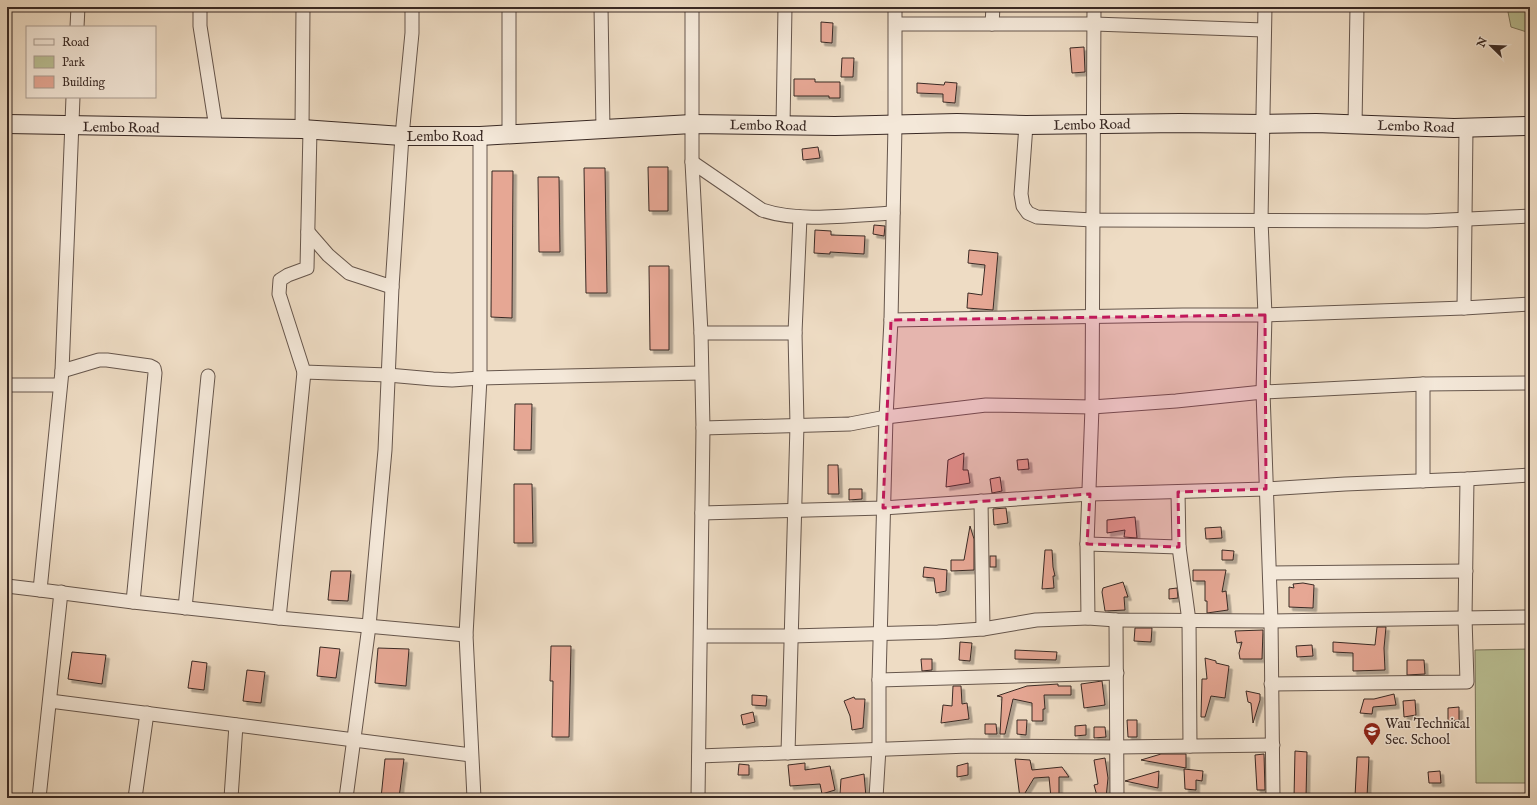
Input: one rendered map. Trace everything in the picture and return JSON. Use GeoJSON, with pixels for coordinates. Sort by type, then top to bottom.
{"type":"FeatureCollection","features":[{"type":"Feature","properties":{"kind":"street"},"geometry":{"type":"LineString","coordinates":[[77,26],[78,7]]}},
{"type":"Feature","properties":{"kind":"street"},"geometry":{"type":"LineString","coordinates":[[200,7],[200,26],[216,128]]}},
{"type":"Feature","properties":{"kind":"street"},"geometry":{"type":"LineString","coordinates":[[279,618],[304,372],[279,294],[280,280],[288,275],[307,268],[308,232],[303,7]]}},
{"type":"Feature","properties":{"kind":"street"},"geometry":{"type":"LineString","coordinates":[[346,798],[369,626],[385,450],[392,287],[402,136],[409,68],[412,7]]}},
{"type":"Feature","properties":{"kind":"street"},"geometry":{"type":"LineString","coordinates":[[509,7],[509,135]]}},
{"type":"Feature","properties":{"kind":"street"},"geometry":{"type":"LineString","coordinates":[[601,7],[603,130]]}},
{"type":"Feature","properties":{"kind":"street"},"geometry":{"type":"LineString","coordinates":[[692,7],[692,162],[701,333],[703,428],[698,798]]}},
{"type":"Feature","properties":{"kind":"street"},"geometry":{"type":"LineString","coordinates":[[783,126],[785,7]]}},
{"type":"Feature","properties":{"kind":"street"},"geometry":{"type":"LineString","coordinates":[[876,798],[879,748],[883,508],[891,320],[895,125],[895,7]]}},
{"type":"Feature","properties":{"kind":"street"},"geometry":{"type":"LineString","coordinates":[[992,7],[992,24]]}},
{"type":"Feature","properties":{"kind":"street"},"geometry":{"type":"LineString","coordinates":[[1088,618],[1088,544],[1092,407],[1094,7]]}},
{"type":"Feature","properties":{"kind":"street"},"geometry":{"type":"LineString","coordinates":[[1265,7],[1261,220],[1265,315],[1263,392],[1270,573],[1273,798]]}},
{"type":"Feature","properties":{"kind":"street"},"geometry":{"type":"LineString","coordinates":[[1355,124],[1357,7]]}},
{"type":"Feature","properties":{"kind":"street"},"geometry":{"type":"LineString","coordinates":[[896,24],[1094,24],[1264,30]]}},
{"type":"Feature","properties":{"kind":"street"},"geometry":{"type":"LineString","coordinates":[[40,590],[62,371],[73,98]]}},
{"type":"Feature","properties":{"kind":"street","name":"Lembo Road"},"geometry":{"type":"LineString","coordinates":[[7,124],[306,130],[402,136],[509,135],[692,124],[783,126],[956,123],[1026,125],[1094,123],[1316,123],[1466,128],[1530,126]]}},
{"type":"Feature","properties":{"kind":"street"},"geometry":{"type":"LineString","coordinates":[[1026,125],[1021,194],[1023,206],[1028,213],[1037,217],[1093,220],[1427,221],[1530,216]]}},
{"type":"Feature","properties":{"kind":"street"},"geometry":{"type":"LineString","coordinates":[[1464,308],[1466,128]]}},
{"type":"Feature","properties":{"kind":"street"},"geometry":{"type":"LineString","coordinates":[[474,798],[466,635],[480,378],[480,136]]}},
{"type":"Feature","properties":{"kind":"street"},"geometry":{"type":"LineString","coordinates":[[692,162],[762,210],[773,213],[800,217],[893,213]]}},
{"type":"Feature","properties":{"kind":"street"},"geometry":{"type":"LineString","coordinates":[[788,753],[797,425],[795,333],[800,217]]}},
{"type":"Feature","properties":{"kind":"street"},"geometry":{"type":"LineString","coordinates":[[308,232],[328,256],[349,273],[392,287]]}},
{"type":"Feature","properties":{"kind":"street"},"geometry":{"type":"LineString","coordinates":[[891,320],[1183,314],[1265,315],[1464,308],[1530,304]]}},
{"type":"Feature","properties":{"kind":"street"},"geometry":{"type":"LineString","coordinates":[[701,333],[795,333]]}},
{"type":"Feature","properties":{"kind":"street"},"geometry":{"type":"LineString","coordinates":[[62,371],[99,360],[150,366],[154,368],[155,373],[133,602]]}},
{"type":"Feature","properties":{"kind":"street"},"geometry":{"type":"LineString","coordinates":[[304,372],[388,375],[452,380],[480,378],[701,373]]}},
{"type":"Feature","properties":{"kind":"street"},"geometry":{"type":"LineString","coordinates":[[186,608],[208,376]]}},
{"type":"Feature","properties":{"kind":"street"},"geometry":{"type":"LineString","coordinates":[[703,428],[850,424],[886,417],[986,405],[1092,407],[1176,401],[1263,392],[1423,384],[1530,383]]}},
{"type":"Feature","properties":{"kind":"street"},"geometry":{"type":"LineString","coordinates":[[1423,384],[1423,481]]}},
{"type":"Feature","properties":{"kind":"street"},"geometry":{"type":"LineString","coordinates":[[7,385],[60,385]]}},
{"type":"Feature","properties":{"kind":"street"},"geometry":{"type":"LineString","coordinates":[[702,513],[883,508],[1090,494],[1266,489],[1530,475]]}},
{"type":"Feature","properties":{"kind":"street"},"geometry":{"type":"LineString","coordinates":[[1271,684],[1467,682],[1465,618],[1467,479]]}},
{"type":"Feature","properties":{"kind":"street"},"geometry":{"type":"LineString","coordinates":[[1178,492],[1179,547],[1189,621],[1190,746]]}},
{"type":"Feature","properties":{"kind":"street"},"geometry":{"type":"LineString","coordinates":[[981,501],[982,629]]}},
{"type":"Feature","properties":{"kind":"street"},"geometry":{"type":"LineString","coordinates":[[1088,544],[1179,547]]}},
{"type":"Feature","properties":{"kind":"street"},"geometry":{"type":"LineString","coordinates":[[1270,573],[1466,571]]}},
{"type":"Feature","properties":{"kind":"street"},"geometry":{"type":"LineString","coordinates":[[7,586],[279,618],[466,635]]}},
{"type":"Feature","properties":{"kind":"street"},"geometry":{"type":"LineString","coordinates":[[39,798],[62,592]]}},
{"type":"Feature","properties":{"kind":"street"},"geometry":{"type":"LineString","coordinates":[[701,636],[791,636],[982,629],[1036,620],[1088,618],[1116,620],[1271,621],[1530,617]]}},
{"type":"Feature","properties":{"kind":"street"},"geometry":{"type":"LineString","coordinates":[[1116,620],[1117,798]]}},
{"type":"Feature","properties":{"kind":"street"},"geometry":{"type":"LineString","coordinates":[[879,680],[1117,674]]}},
{"type":"Feature","properties":{"kind":"street"},"geometry":{"type":"LineString","coordinates":[[50,701],[472,755]]}},
{"type":"Feature","properties":{"kind":"street"},"geometry":{"type":"LineString","coordinates":[[136,798],[147,713]]}},
{"type":"Feature","properties":{"kind":"street"},"geometry":{"type":"LineString","coordinates":[[231,798],[236,725]]}},
{"type":"Feature","properties":{"kind":"street"},"geometry":{"type":"LineString","coordinates":[[699,756],[879,748],[969,746],[1273,746]]}},
{"type":"Feature","properties":{"kind":"highlighted area"},"geometry":{"type":"Polygon","coordinates":[[[1265,315],[1266,489],[1178,492],[1179,547],[1087,544],[1090,494],[883,508],[891,320],[1265,315]]]}},
{"type":"Feature","properties":{"kind":"green space"},"geometry":{"type":"Polygon","coordinates":[[[1507,7],[1530,7],[1530,33],[1511,27],[1507,7]]]}},
{"type":"Feature","properties":{"kind":"green space"},"geometry":{"type":"Polygon","coordinates":[[[1530,649],[1530,783],[1476,783],[1475,650],[1530,649]]]}},
{"type":"Feature","properties":{"kind":"building"},"geometry":{"type":"Polygon","coordinates":[[[821,22],[833,23],[832,43],[821,42],[821,22]]]}},
{"type":"Feature","properties":{"kind":"building"},"geometry":{"type":"Polygon","coordinates":[[[1084,47],[1085,72],[1072,73],[1070,48],[1084,47]]]}},
{"type":"Feature","properties":{"kind":"building"},"geometry":{"type":"Polygon","coordinates":[[[842,58],[854,58],[853,77],[841,77],[842,58]]]}},
{"type":"Feature","properties":{"kind":"building"},"geometry":{"type":"Polygon","coordinates":[[[794,79],[815,79],[815,82],[840,82],[840,98],[829,98],[829,96],[794,96],[794,79]]]}},
{"type":"Feature","properties":{"kind":"building"},"geometry":{"type":"Polygon","coordinates":[[[945,82],[957,83],[955,103],[943,102],[943,94],[917,93],[917,83],[944,85],[945,82]]]}},
{"type":"Feature","properties":{"kind":"building"},"geometry":{"type":"Polygon","coordinates":[[[818,147],[820,158],[803,160],[802,149],[818,147]]]}},
{"type":"Feature","properties":{"kind":"building"},"geometry":{"type":"Polygon","coordinates":[[[648,167],[668,167],[668,211],[649,211],[648,167]]]}},
{"type":"Feature","properties":{"kind":"building"},"geometry":{"type":"Polygon","coordinates":[[[584,168],[605,168],[607,293],[586,293],[584,168]]]}},
{"type":"Feature","properties":{"kind":"building"},"geometry":{"type":"Polygon","coordinates":[[[492,171],[513,171],[512,318],[491,317],[492,171]]]}},
{"type":"Feature","properties":{"kind":"building"},"geometry":{"type":"Polygon","coordinates":[[[538,177],[559,177],[560,252],[539,252],[538,177]]]}},
{"type":"Feature","properties":{"kind":"building"},"geometry":{"type":"Polygon","coordinates":[[[874,225],[885,226],[884,236],[873,234],[874,225]]]}},
{"type":"Feature","properties":{"kind":"building"},"geometry":{"type":"Polygon","coordinates":[[[815,230],[831,231],[831,235],[865,236],[864,254],[830,252],[830,254],[814,253],[815,230]]]}},
{"type":"Feature","properties":{"kind":"building"},"geometry":{"type":"Polygon","coordinates":[[[969,250],[998,253],[993,310],[967,308],[968,293],[982,295],[985,265],[968,263],[969,250]]]}},
{"type":"Feature","properties":{"kind":"building"},"geometry":{"type":"Polygon","coordinates":[[[649,266],[669,266],[669,350],[650,350],[649,266]]]}},
{"type":"Feature","properties":{"kind":"building"},"geometry":{"type":"Polygon","coordinates":[[[515,404],[532,404],[531,450],[514,450],[515,404]]]}},
{"type":"Feature","properties":{"kind":"building"},"geometry":{"type":"Polygon","coordinates":[[[964,453],[963,470],[968,470],[970,483],[946,487],[948,460],[964,453]]]}},
{"type":"Feature","properties":{"kind":"building"},"geometry":{"type":"Polygon","coordinates":[[[1028,459],[1029,469],[1018,470],[1017,460],[1028,459]]]}},
{"type":"Feature","properties":{"kind":"building"},"geometry":{"type":"Polygon","coordinates":[[[828,465],[838,465],[839,494],[828,494],[828,465]]]}},
{"type":"Feature","properties":{"kind":"building"},"geometry":{"type":"Polygon","coordinates":[[[1000,477],[1002,491],[992,493],[990,479],[1000,477]]]}},
{"type":"Feature","properties":{"kind":"building"},"geometry":{"type":"Polygon","coordinates":[[[514,484],[532,484],[533,543],[514,543],[514,484]]]}},
{"type":"Feature","properties":{"kind":"building"},"geometry":{"type":"Polygon","coordinates":[[[849,489],[862,489],[862,499],[849,500],[849,489]]]}},
{"type":"Feature","properties":{"kind":"building"},"geometry":{"type":"Polygon","coordinates":[[[1006,508],[1008,523],[994,525],[993,509],[1006,508]]]}},
{"type":"Feature","properties":{"kind":"building"},"geometry":{"type":"Polygon","coordinates":[[[1135,517],[1137,538],[1124,537],[1125,530],[1107,533],[1107,520],[1135,517]]]}},
{"type":"Feature","properties":{"kind":"building"},"geometry":{"type":"Polygon","coordinates":[[[970,526],[974,539],[974,570],[951,571],[951,560],[964,560],[970,526]]]}},
{"type":"Feature","properties":{"kind":"building"},"geometry":{"type":"Polygon","coordinates":[[[1221,527],[1222,538],[1206,539],[1205,528],[1221,527]]]}},
{"type":"Feature","properties":{"kind":"building"},"geometry":{"type":"Polygon","coordinates":[[[1045,550],[1052,550],[1055,576],[1053,576],[1054,588],[1042,589],[1045,550]]]}},
{"type":"Feature","properties":{"kind":"building"},"geometry":{"type":"Polygon","coordinates":[[[1222,550],[1234,551],[1233,560],[1222,560],[1222,550]]]}},
{"type":"Feature","properties":{"kind":"building"},"geometry":{"type":"Polygon","coordinates":[[[990,556],[996,556],[996,567],[990,567],[990,556]]]}},
{"type":"Feature","properties":{"kind":"building"},"geometry":{"type":"Polygon","coordinates":[[[924,567],[947,570],[946,591],[936,593],[934,578],[923,577],[924,567]]]}},
{"type":"Feature","properties":{"kind":"building"},"geometry":{"type":"Polygon","coordinates":[[[1193,570],[1226,570],[1222,592],[1226,591],[1228,610],[1207,613],[1207,601],[1205,601],[1205,581],[1193,581],[1193,570]]]}},
{"type":"Feature","properties":{"kind":"building"},"geometry":{"type":"Polygon","coordinates":[[[331,571],[351,571],[348,601],[328,600],[331,571]]]}},
{"type":"Feature","properties":{"kind":"building"},"geometry":{"type":"Polygon","coordinates":[[[1123,582],[1128,597],[1124,597],[1125,610],[1105,611],[1102,592],[1103,588],[1123,582]]]}},
{"type":"Feature","properties":{"kind":"building"},"geometry":{"type":"Polygon","coordinates":[[[1303,583],[1314,585],[1313,608],[1289,607],[1289,587],[1294,588],[1293,584],[1303,583]]]}},
{"type":"Feature","properties":{"kind":"building"},"geometry":{"type":"Polygon","coordinates":[[[1177,588],[1178,598],[1169,599],[1169,589],[1177,588]]]}},
{"type":"Feature","properties":{"kind":"building"},"geometry":{"type":"Polygon","coordinates":[[[1377,627],[1386,627],[1384,648],[1385,670],[1353,671],[1353,653],[1333,652],[1333,642],[1375,645],[1377,627]]]}},
{"type":"Feature","properties":{"kind":"building"},"geometry":{"type":"Polygon","coordinates":[[[1135,628],[1152,628],[1151,642],[1134,641],[1135,628]]]}},
{"type":"Feature","properties":{"kind":"building"},"geometry":{"type":"Polygon","coordinates":[[[1263,630],[1262,659],[1240,659],[1239,653],[1242,642],[1237,643],[1235,631],[1263,630]]]}},
{"type":"Feature","properties":{"kind":"building"},"geometry":{"type":"Polygon","coordinates":[[[960,642],[972,643],[970,661],[959,660],[960,642]]]}},
{"type":"Feature","properties":{"kind":"building"},"geometry":{"type":"Polygon","coordinates":[[[1312,645],[1313,656],[1297,657],[1296,646],[1312,645]]]}},
{"type":"Feature","properties":{"kind":"building"},"geometry":{"type":"Polygon","coordinates":[[[551,646],[571,646],[569,737],[552,737],[553,681],[550,681],[551,646]]]}},
{"type":"Feature","properties":{"kind":"building"},"geometry":{"type":"Polygon","coordinates":[[[320,647],[340,649],[336,678],[317,676],[320,647]]]}},
{"type":"Feature","properties":{"kind":"building"},"geometry":{"type":"Polygon","coordinates":[[[378,648],[409,649],[406,686],[375,683],[378,648]]]}},
{"type":"Feature","properties":{"kind":"building"},"geometry":{"type":"Polygon","coordinates":[[[1015,650],[1057,652],[1056,660],[1015,659],[1015,650]]]}},
{"type":"Feature","properties":{"kind":"building"},"geometry":{"type":"Polygon","coordinates":[[[72,652],[106,655],[102,684],[68,679],[72,652]]]}},
{"type":"Feature","properties":{"kind":"building"},"geometry":{"type":"Polygon","coordinates":[[[1205,658],[1216,661],[1216,663],[1229,666],[1225,698],[1211,696],[1205,717],[1201,717],[1202,679],[1207,679],[1205,658]]]}},
{"type":"Feature","properties":{"kind":"building"},"geometry":{"type":"Polygon","coordinates":[[[921,659],[932,659],[932,670],[922,671],[921,659]]]}},
{"type":"Feature","properties":{"kind":"building"},"geometry":{"type":"Polygon","coordinates":[[[1407,660],[1424,660],[1425,674],[1407,675],[1407,660]]]}},
{"type":"Feature","properties":{"kind":"building"},"geometry":{"type":"Polygon","coordinates":[[[192,661],[207,663],[204,690],[188,688],[192,661]]]}},
{"type":"Feature","properties":{"kind":"building"},"geometry":{"type":"Polygon","coordinates":[[[247,670],[265,672],[261,703],[243,701],[247,670]]]}},
{"type":"Feature","properties":{"kind":"building"},"geometry":{"type":"Polygon","coordinates":[[[1102,681],[1105,705],[1084,708],[1081,684],[1102,681]]]}},
{"type":"Feature","properties":{"kind":"building"},"geometry":{"type":"Polygon","coordinates":[[[1058,684],[1058,686],[1071,686],[1071,695],[1044,695],[1045,709],[1043,709],[1043,721],[1032,721],[1032,703],[1013,699],[1005,734],[1000,734],[1002,697],[997,696],[1027,686],[1058,684]]]}},
{"type":"Feature","properties":{"kind":"building"},"geometry":{"type":"Polygon","coordinates":[[[953,686],[961,686],[962,704],[967,703],[969,719],[941,723],[943,705],[952,706],[953,686]]]}},
{"type":"Feature","properties":{"kind":"building"},"geometry":{"type":"Polygon","coordinates":[[[1246,691],[1260,694],[1260,700],[1253,723],[1251,703],[1248,702],[1246,691]]]}},
{"type":"Feature","properties":{"kind":"building"},"geometry":{"type":"Polygon","coordinates":[[[1394,694],[1396,705],[1373,707],[1372,714],[1360,713],[1364,699],[1374,699],[1394,694]]]}},
{"type":"Feature","properties":{"kind":"building"},"geometry":{"type":"Polygon","coordinates":[[[752,695],[767,696],[766,706],[752,705],[752,695]]]}},
{"type":"Feature","properties":{"kind":"building"},"geometry":{"type":"Polygon","coordinates":[[[854,697],[855,699],[865,699],[863,728],[852,730],[850,716],[844,701],[854,697]]]}},
{"type":"Feature","properties":{"kind":"building"},"geometry":{"type":"Polygon","coordinates":[[[1415,700],[1416,715],[1404,717],[1403,701],[1415,700]]]}},
{"type":"Feature","properties":{"kind":"building"},"geometry":{"type":"Polygon","coordinates":[[[1459,707],[1459,720],[1448,721],[1448,708],[1459,707]]]}},
{"type":"Feature","properties":{"kind":"building"},"geometry":{"type":"Polygon","coordinates":[[[753,712],[755,722],[743,725],[741,715],[753,712]]]}},
{"type":"Feature","properties":{"kind":"building"},"geometry":{"type":"Polygon","coordinates":[[[1017,720],[1027,720],[1026,735],[1017,734],[1017,720]]]}},
{"type":"Feature","properties":{"kind":"building"},"geometry":{"type":"Polygon","coordinates":[[[1127,720],[1137,720],[1137,737],[1128,737],[1127,720]]]}},
{"type":"Feature","properties":{"kind":"building"},"geometry":{"type":"Polygon","coordinates":[[[985,724],[996,724],[997,734],[985,734],[985,724]]]}},
{"type":"Feature","properties":{"kind":"building"},"geometry":{"type":"Polygon","coordinates":[[[1086,725],[1086,735],[1075,736],[1075,726],[1086,725]]]}},
{"type":"Feature","properties":{"kind":"building"},"geometry":{"type":"Polygon","coordinates":[[[1094,727],[1105,727],[1106,737],[1094,738],[1094,727]]]}},
{"type":"Feature","properties":{"kind":"building"},"geometry":{"type":"Polygon","coordinates":[[[1295,751],[1307,752],[1306,798],[1294,798],[1295,751]]]}},
{"type":"Feature","properties":{"kind":"building"},"geometry":{"type":"Polygon","coordinates":[[[1161,754],[1186,754],[1186,768],[1141,760],[1161,754]]]}},
{"type":"Feature","properties":{"kind":"building"},"geometry":{"type":"Polygon","coordinates":[[[1264,754],[1265,790],[1257,790],[1255,755],[1264,754]]]}},
{"type":"Feature","properties":{"kind":"building"},"geometry":{"type":"Polygon","coordinates":[[[1357,757],[1369,757],[1367,797],[1355,797],[1357,757]]]}},
{"type":"Feature","properties":{"kind":"building"},"geometry":{"type":"Polygon","coordinates":[[[1105,758],[1108,778],[1106,798],[1100,798],[1097,796],[1094,785],[1098,784],[1094,760],[1105,758]]]}},
{"type":"Feature","properties":{"kind":"building"},"geometry":{"type":"Polygon","coordinates":[[[385,759],[404,759],[399,798],[381,798],[385,759]]]}},
{"type":"Feature","properties":{"kind":"building"},"geometry":{"type":"Polygon","coordinates":[[[1015,759],[1030,760],[1032,770],[1062,767],[1069,777],[1059,777],[1059,798],[1051,798],[1049,777],[1034,778],[1022,798],[1020,798],[1015,759]]]}},
{"type":"Feature","properties":{"kind":"building"},"geometry":{"type":"Polygon","coordinates":[[[805,763],[805,770],[830,766],[835,790],[822,794],[820,784],[790,786],[788,765],[805,763]]]}},
{"type":"Feature","properties":{"kind":"building"},"geometry":{"type":"Polygon","coordinates":[[[968,763],[968,775],[957,777],[957,766],[968,763]]]}},
{"type":"Feature","properties":{"kind":"building"},"geometry":{"type":"Polygon","coordinates":[[[739,764],[749,765],[749,775],[738,775],[739,764]]]}},
{"type":"Feature","properties":{"kind":"building"},"geometry":{"type":"Polygon","coordinates":[[[1184,769],[1203,771],[1202,781],[1196,780],[1196,790],[1185,789],[1184,769]]]}},
{"type":"Feature","properties":{"kind":"building"},"geometry":{"type":"Polygon","coordinates":[[[1159,771],[1158,788],[1125,781],[1159,771]]]}},
{"type":"Feature","properties":{"kind":"building"},"geometry":{"type":"Polygon","coordinates":[[[1440,771],[1441,783],[1429,783],[1428,772],[1440,771]]]}},
{"type":"Feature","properties":{"kind":"building"},"geometry":{"type":"Polygon","coordinates":[[[864,774],[866,797],[840,794],[841,779],[864,774]]]}},
{"type":"Feature","properties":{"kind":"place","name":"Wau Technical Sec. School"},"geometry":{"type":"Point","coordinates":[1372,746]}}]}
